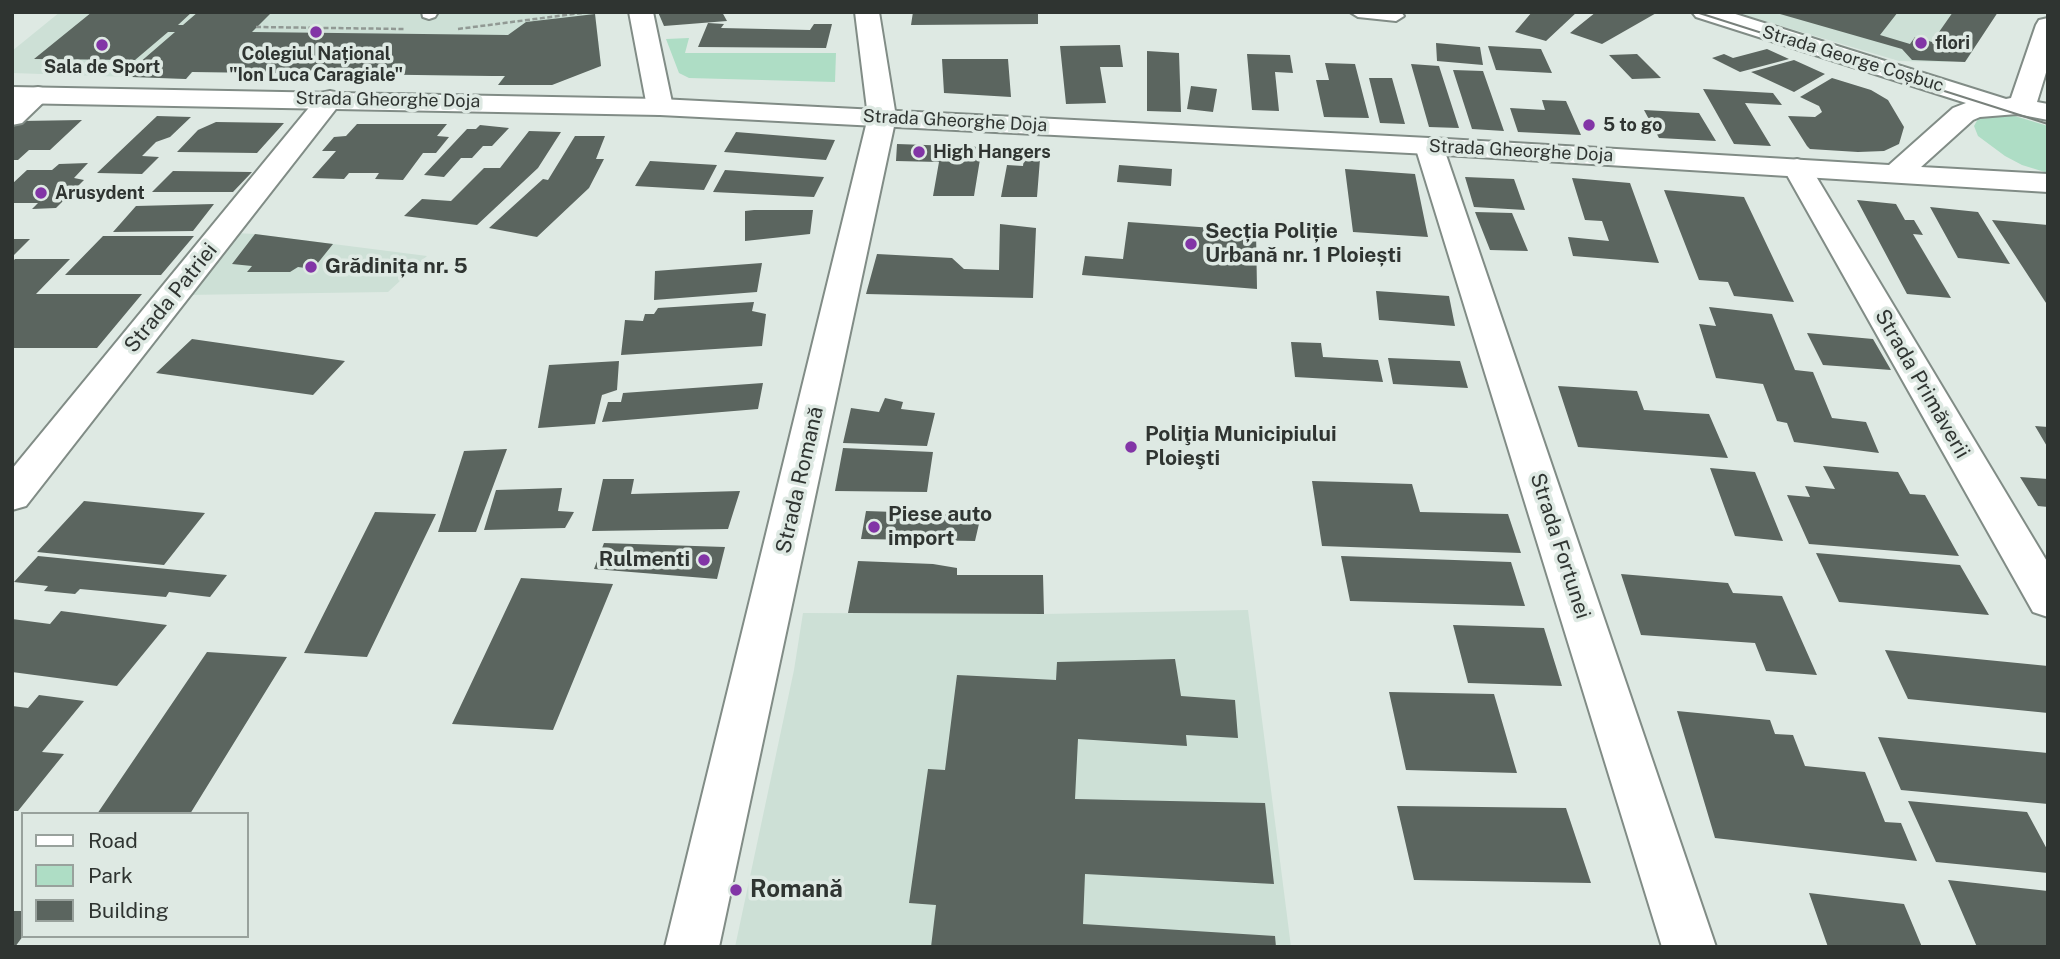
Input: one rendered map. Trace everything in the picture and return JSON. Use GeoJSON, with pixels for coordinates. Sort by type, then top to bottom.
{"type":"FeatureCollection","features":[{"type":"Feature","properties":{"kind":"street"},"geometry":{"type":"LineString","coordinates":[[641,12],[660,107]]}},
{"type":"Feature","properties":{"kind":"street","name":"Strada Romană"},"geometry":{"type":"LineString","coordinates":[[692,947],[881,117],[867,12]]}},
{"type":"Feature","properties":{"kind":"street","name":"Strada George Coșbuc"},"geometry":{"type":"LineString","coordinates":[[1704,12],[2024,108]]}},
{"type":"Feature","properties":{"kind":"street"},"geometry":{"type":"LineString","coordinates":[[2048,25],[2024,108],[1975,109],[1963,114],[1966,138],[2002,166],[2048,183]]}},
{"type":"Feature","properties":{"kind":"street"},"geometry":{"type":"LineString","coordinates":[[12,117],[25,95]]}},
{"type":"Feature","properties":{"kind":"street","name":"Strada Gheorghe Doja"},"geometry":{"type":"LineString","coordinates":[[25,95],[660,107],[1429,146],[2048,183]]}},
{"type":"Feature","properties":{"kind":"street","name":"Strada Patriei"},"geometry":{"type":"LineString","coordinates":[[12,496],[330,99]]}},
{"type":"Feature","properties":{"kind":"street"},"geometry":{"type":"LineString","coordinates":[[1896,174],[1966,138]]}},
{"type":"Feature","properties":{"kind":"street","name":"Strada Fortunei"},"geometry":{"type":"LineString","coordinates":[[1429,146],[1689,947]]}},
{"type":"Feature","properties":{"kind":"street","name":"Strada Primăverii"},"geometry":{"type":"LineString","coordinates":[[1797,167],[2048,600]]}},
{"type":"Feature","properties":{"kind":"lane"},"geometry":{"type":"LineString","coordinates":[[1358,12],[1396,16]]}},
{"type":"Feature","properties":{"kind":"path"},"geometry":{"type":"LineString","coordinates":[[256,27],[272,28]]}},
{"type":"Feature","properties":{"kind":"shaded area","name":"Colegiul Național \"Ion Luca Caragiale\""},"geometry":{"type":"Polygon","coordinates":[[[60,12],[595,12],[601,65],[552,85],[498,85],[504,76],[193,72],[186,79],[12,73],[12,51],[60,12]]]}},
{"type":"Feature","properties":{"kind":"shaded area"},"geometry":{"type":"Polygon","coordinates":[[[1734,12],[1996,12],[1967,60],[1942,62],[1899,61],[1734,12]]]}},
{"type":"Feature","properties":{"kind":"shaded area","name":"Grădinița nr. 5"},"geometry":{"type":"Polygon","coordinates":[[[235,233],[427,256],[388,292],[184,295],[235,233]]]}},
{"type":"Feature","properties":{"kind":"shaded area"},"geometry":{"type":"Polygon","coordinates":[[[1248,610],[1291,947],[735,947],[794,670],[803,613],[1044,614],[1248,610]]]}},
{"type":"Feature","properties":{"kind":"green space"},"geometry":{"type":"Polygon","coordinates":[[[689,38],[685,53],[836,53],[835,82],[689,78],[679,73],[666,39],[689,38]]]}},
{"type":"Feature","properties":{"kind":"green space"},"geometry":{"type":"Polygon","coordinates":[[[1989,114],[2008,114],[2048,126],[2048,173],[2022,165],[1978,136],[1974,126],[1978,119],[1989,114]]]}},
{"type":"Feature","properties":{"kind":"building","name":"Colegiul Național \"Ion Luca Caragiale\""},"geometry":{"type":"Polygon","coordinates":[[[92,12],[192,12],[178,25],[183,25],[198,12],[272,12],[252,32],[508,35],[526,22],[595,14],[601,66],[552,85],[498,85],[505,76],[192,72],[186,79],[132,77],[140,70],[131,70],[175,32],[168,32],[135,60],[34,59],[92,12]]]}},
{"type":"Feature","properties":{"kind":"building"},"geometry":{"type":"Polygon","coordinates":[[[658,12],[722,12],[727,21],[664,26],[658,12]]]}},
{"type":"Feature","properties":{"kind":"building"},"geometry":{"type":"Polygon","coordinates":[[[913,12],[1038,12],[1038,24],[911,25],[913,12]]]}},
{"type":"Feature","properties":{"kind":"building"},"geometry":{"type":"Polygon","coordinates":[[[1532,12],[1577,12],[1546,41],[1515,32],[1532,12]]]}},
{"type":"Feature","properties":{"kind":"building"},"geometry":{"type":"Polygon","coordinates":[[[1596,12],[1658,12],[1602,44],[1570,33],[1596,12]]]}},
{"type":"Feature","properties":{"kind":"building"},"geometry":{"type":"Polygon","coordinates":[[[1773,12],[1898,12],[1880,35],[1910,44],[1915,37],[1932,42],[1953,12],[1998,12],[1965,62],[1912,60],[1902,49],[1773,12]]]}},
{"type":"Feature","properties":{"kind":"building"},"geometry":{"type":"Polygon","coordinates":[[[708,23],[724,24],[721,28],[810,30],[814,24],[832,24],[826,48],[698,47],[708,23]]]}},
{"type":"Feature","properties":{"kind":"building"},"geometry":{"type":"Polygon","coordinates":[[[1436,43],[1480,47],[1483,65],[1437,61],[1436,43]]]}},
{"type":"Feature","properties":{"kind":"building"},"geometry":{"type":"Polygon","coordinates":[[[1120,45],[1123,67],[1100,67],[1106,103],[1066,104],[1060,46],[1120,45]]]}},
{"type":"Feature","properties":{"kind":"building"},"geometry":{"type":"Polygon","coordinates":[[[1488,46],[1541,49],[1552,73],[1496,70],[1488,46]]]}},
{"type":"Feature","properties":{"kind":"building"},"geometry":{"type":"Polygon","coordinates":[[[1767,49],[1789,59],[1740,72],[1712,58],[1724,54],[1733,58],[1767,49]]]}},
{"type":"Feature","properties":{"kind":"building"},"geometry":{"type":"Polygon","coordinates":[[[1147,51],[1179,53],[1181,112],[1147,111],[1147,51]]]}},
{"type":"Feature","properties":{"kind":"building"},"geometry":{"type":"Polygon","coordinates":[[[1247,54],[1290,55],[1293,73],[1275,72],[1279,111],[1252,110],[1247,54]]]}},
{"type":"Feature","properties":{"kind":"building"},"geometry":{"type":"Polygon","coordinates":[[[1637,54],[1661,78],[1632,79],[1609,55],[1637,54]]]}},
{"type":"Feature","properties":{"kind":"building"},"geometry":{"type":"Polygon","coordinates":[[[942,59],[1008,59],[1011,97],[944,93],[942,59]]]}},
{"type":"Feature","properties":{"kind":"building"},"geometry":{"type":"Polygon","coordinates":[[[1794,60],[1825,74],[1794,92],[1751,72],[1794,60]]]}},
{"type":"Feature","properties":{"kind":"building"},"geometry":{"type":"Polygon","coordinates":[[[1325,63],[1355,64],[1369,118],[1324,117],[1316,80],[1329,80],[1325,63]]]}},
{"type":"Feature","properties":{"kind":"building"},"geometry":{"type":"Polygon","coordinates":[[[1411,64],[1439,66],[1459,128],[1429,127],[1411,64]]]}},
{"type":"Feature","properties":{"kind":"building"},"geometry":{"type":"Polygon","coordinates":[[[1453,70],[1483,71],[1504,131],[1472,129],[1453,70]]]}},
{"type":"Feature","properties":{"kind":"building"},"geometry":{"type":"Polygon","coordinates":[[[1369,78],[1392,78],[1405,124],[1380,123],[1369,78]]]}},
{"type":"Feature","properties":{"kind":"building"},"geometry":{"type":"Polygon","coordinates":[[[1832,78],[1871,90],[1888,100],[1904,127],[1899,144],[1884,151],[1810,149],[1788,116],[1815,117],[1822,112],[1819,106],[1800,97],[1832,78]]]}},
{"type":"Feature","properties":{"kind":"building"},"geometry":{"type":"Polygon","coordinates":[[[1191,86],[1217,89],[1213,112],[1187,109],[1191,86]]]}},
{"type":"Feature","properties":{"kind":"building"},"geometry":{"type":"Polygon","coordinates":[[[1703,89],[1773,93],[1782,105],[1745,103],[1771,146],[1734,144],[1703,89]]]}},
{"type":"Feature","properties":{"kind":"building"},"geometry":{"type":"Polygon","coordinates":[[[1542,100],[1566,101],[1581,135],[1518,132],[1510,108],[1545,110],[1542,100]]]}},
{"type":"Feature","properties":{"kind":"building"},"geometry":{"type":"Polygon","coordinates":[[[1644,110],[1699,113],[1716,141],[1659,138],[1644,110]]]}},
{"type":"Feature","properties":{"kind":"building"},"geometry":{"type":"Polygon","coordinates":[[[157,116],[191,117],[170,137],[156,142],[142,156],[159,157],[142,174],[97,173],[157,116]]]}},
{"type":"Feature","properties":{"kind":"building"},"geometry":{"type":"Polygon","coordinates":[[[82,120],[50,150],[29,150],[18,160],[12,160],[12,128],[21,121],[82,120]]]}},
{"type":"Feature","properties":{"kind":"building"},"geometry":{"type":"Polygon","coordinates":[[[216,122],[284,123],[257,153],[177,152],[198,130],[216,122]]]}},
{"type":"Feature","properties":{"kind":"building"},"geometry":{"type":"Polygon","coordinates":[[[357,124],[447,124],[437,136],[449,137],[436,153],[423,153],[403,180],[375,179],[379,173],[349,173],[344,179],[312,178],[336,151],[322,151],[334,137],[346,136],[357,124]]]}},
{"type":"Feature","properties":{"kind":"building"},"geometry":{"type":"Polygon","coordinates":[[[480,125],[509,128],[492,146],[483,146],[472,158],[461,158],[444,177],[424,175],[467,129],[476,129],[480,125]]]}},
{"type":"Feature","properties":{"kind":"building"},"geometry":{"type":"Polygon","coordinates":[[[529,131],[561,132],[538,168],[477,225],[404,216],[422,199],[451,201],[484,168],[500,168],[529,131]]]}},
{"type":"Feature","properties":{"kind":"building"},"geometry":{"type":"Polygon","coordinates":[[[736,132],[835,140],[826,160],[724,152],[736,132]]]}},
{"type":"Feature","properties":{"kind":"building"},"geometry":{"type":"Polygon","coordinates":[[[575,136],[605,136],[596,159],[604,159],[589,188],[537,237],[489,228],[543,179],[548,180],[575,136]]]}},
{"type":"Feature","properties":{"kind":"building"},"geometry":{"type":"Polygon","coordinates":[[[897,144],[982,147],[974,196],[933,196],[939,162],[896,161],[897,144]]]}},
{"type":"Feature","properties":{"kind":"building"},"geometry":{"type":"Polygon","coordinates":[[[1024,158],[1040,159],[1037,197],[1001,197],[1007,165],[1023,166],[1024,158]]]}},
{"type":"Feature","properties":{"kind":"building"},"geometry":{"type":"Polygon","coordinates":[[[650,161],[717,165],[704,190],[635,186],[650,161]]]}},
{"type":"Feature","properties":{"kind":"building","name":"Arusydent"},"geometry":{"type":"Polygon","coordinates":[[[88,163],[74,178],[84,180],[56,208],[32,209],[38,203],[12,203],[12,184],[27,170],[52,170],[59,164],[88,163]]]}},
{"type":"Feature","properties":{"kind":"building"},"geometry":{"type":"Polygon","coordinates":[[[1119,165],[1172,169],[1171,186],[1117,182],[1119,165]]]}},
{"type":"Feature","properties":{"kind":"building"},"geometry":{"type":"Polygon","coordinates":[[[1345,169],[1415,174],[1428,237],[1353,232],[1345,169]]]}},
{"type":"Feature","properties":{"kind":"building"},"geometry":{"type":"Polygon","coordinates":[[[725,170],[824,177],[814,197],[713,192],[725,170]]]}},
{"type":"Feature","properties":{"kind":"building"},"geometry":{"type":"Polygon","coordinates":[[[173,171],[252,172],[233,192],[152,192],[173,171]]]}},
{"type":"Feature","properties":{"kind":"building"},"geometry":{"type":"Polygon","coordinates":[[[1465,177],[1514,179],[1525,210],[1474,207],[1465,177]]]}},
{"type":"Feature","properties":{"kind":"building"},"geometry":{"type":"Polygon","coordinates":[[[1572,178],[1630,183],[1659,263],[1573,256],[1568,237],[1609,241],[1602,221],[1585,220],[1572,178]]]}},
{"type":"Feature","properties":{"kind":"building"},"geometry":{"type":"Polygon","coordinates":[[[1664,190],[1744,197],[1794,302],[1734,296],[1728,282],[1699,280],[1664,190]]]}},
{"type":"Feature","properties":{"kind":"building"},"geometry":{"type":"Polygon","coordinates":[[[1857,200],[1896,204],[1905,220],[1914,220],[1923,235],[1913,234],[1951,298],[1907,294],[1857,200]]]}},
{"type":"Feature","properties":{"kind":"building"},"geometry":{"type":"Polygon","coordinates":[[[214,204],[193,231],[113,232],[136,206],[214,204]]]}},
{"type":"Feature","properties":{"kind":"building"},"geometry":{"type":"Polygon","coordinates":[[[1930,207],[1978,212],[2010,264],[1958,258],[1930,207]]]}},
{"type":"Feature","properties":{"kind":"building"},"geometry":{"type":"Polygon","coordinates":[[[813,210],[810,234],[745,241],[745,211],[813,210]]]}},
{"type":"Feature","properties":{"kind":"building"},"geometry":{"type":"Polygon","coordinates":[[[1475,212],[1512,213],[1528,251],[1490,250],[1475,212]]]}},
{"type":"Feature","properties":{"kind":"building"},"geometry":{"type":"Polygon","coordinates":[[[1992,220],[2048,225],[2048,306],[1992,220]]]}},
{"type":"Feature","properties":{"kind":"building","name":"Secția Poliție Urbană nr. 1 Ploiești"},"geometry":{"type":"Polygon","coordinates":[[[1128,222],[1256,231],[1257,289],[1082,275],[1085,256],[1123,259],[1128,222]]]}},
{"type":"Feature","properties":{"kind":"building"},"geometry":{"type":"Polygon","coordinates":[[[1000,224],[1036,228],[1033,298],[866,294],[877,254],[952,258],[964,269],[999,270],[1000,224]]]}},
{"type":"Feature","properties":{"kind":"building","name":"Grădinița nr. 5"},"geometry":{"type":"Polygon","coordinates":[[[255,234],[333,244],[313,269],[298,267],[290,272],[247,272],[252,266],[232,264],[255,234]]]}},
{"type":"Feature","properties":{"kind":"building"},"geometry":{"type":"Polygon","coordinates":[[[103,236],[194,236],[161,275],[65,275],[103,236]]]}},
{"type":"Feature","properties":{"kind":"building"},"geometry":{"type":"Polygon","coordinates":[[[12,239],[30,239],[12,257],[12,239]]]}},
{"type":"Feature","properties":{"kind":"building"},"geometry":{"type":"Polygon","coordinates":[[[15,259],[70,259],[36,294],[142,294],[97,348],[12,348],[12,262],[15,259]]]}},
{"type":"Feature","properties":{"kind":"building"},"geometry":{"type":"Polygon","coordinates":[[[762,263],[757,292],[654,300],[655,271],[762,263]]]}},
{"type":"Feature","properties":{"kind":"building"},"geometry":{"type":"Polygon","coordinates":[[[1376,291],[1449,296],[1455,326],[1379,320],[1376,291]]]}},
{"type":"Feature","properties":{"kind":"building"},"geometry":{"type":"Polygon","coordinates":[[[754,302],[752,311],[766,314],[762,346],[621,355],[625,320],[643,321],[645,314],[654,314],[658,308],[754,302]]]}},
{"type":"Feature","properties":{"kind":"building"},"geometry":{"type":"Polygon","coordinates":[[[1709,307],[1772,314],[1795,370],[1813,372],[1832,418],[1866,422],[1879,453],[1794,442],[1787,423],[1777,421],[1763,384],[1716,378],[1699,324],[1716,326],[1709,307]]]}},
{"type":"Feature","properties":{"kind":"building"},"geometry":{"type":"Polygon","coordinates":[[[1807,333],[1873,339],[1891,370],[1823,365],[1807,333]]]}},
{"type":"Feature","properties":{"kind":"building"},"geometry":{"type":"Polygon","coordinates":[[[192,339],[345,361],[313,395],[156,373],[192,339]]]}},
{"type":"Feature","properties":{"kind":"building"},"geometry":{"type":"Polygon","coordinates":[[[1291,342],[1321,343],[1323,357],[1378,360],[1383,382],[1295,377],[1291,342]]]}},
{"type":"Feature","properties":{"kind":"building"},"geometry":{"type":"Polygon","coordinates":[[[1388,358],[1460,361],[1468,388],[1393,384],[1388,358]]]}},
{"type":"Feature","properties":{"kind":"building"},"geometry":{"type":"Polygon","coordinates":[[[619,361],[617,390],[602,395],[595,424],[538,428],[549,365],[619,361]]]}},
{"type":"Feature","properties":{"kind":"building"},"geometry":{"type":"Polygon","coordinates":[[[763,383],[758,409],[602,422],[608,402],[621,402],[623,393],[763,383]]]}},
{"type":"Feature","properties":{"kind":"building"},"geometry":{"type":"Polygon","coordinates":[[[1558,386],[1637,391],[1644,410],[1709,414],[1728,458],[1578,447],[1558,386]]]}},
{"type":"Feature","properties":{"kind":"building"},"geometry":{"type":"Polygon","coordinates":[[[885,398],[903,402],[901,409],[935,413],[927,446],[843,443],[851,408],[879,412],[885,398]]]}},
{"type":"Feature","properties":{"kind":"building"},"geometry":{"type":"Polygon","coordinates":[[[2035,426],[2048,427],[2048,448],[2035,426]]]}},
{"type":"Feature","properties":{"kind":"building"},"geometry":{"type":"Polygon","coordinates":[[[843,448],[933,452],[927,492],[835,491],[843,448]]]}},
{"type":"Feature","properties":{"kind":"building"},"geometry":{"type":"Polygon","coordinates":[[[507,449],[476,532],[438,532],[464,451],[507,449]]]}},
{"type":"Feature","properties":{"kind":"building"},"geometry":{"type":"Polygon","coordinates":[[[1823,466],[1898,472],[1910,494],[1925,495],[1959,556],[1809,544],[1787,495],[1810,497],[1805,486],[1835,489],[1823,466]]]}},
{"type":"Feature","properties":{"kind":"building"},"geometry":{"type":"Polygon","coordinates":[[[1710,468],[1755,472],[1783,541],[1735,536],[1710,468]]]}},
{"type":"Feature","properties":{"kind":"building"},"geometry":{"type":"Polygon","coordinates":[[[2020,477],[2048,479],[2048,507],[2038,506],[2020,477]]]}},
{"type":"Feature","properties":{"kind":"building"},"geometry":{"type":"Polygon","coordinates":[[[603,479],[634,479],[631,494],[740,491],[728,529],[592,531],[603,479]]]}},
{"type":"Feature","properties":{"kind":"building"},"geometry":{"type":"Polygon","coordinates":[[[1312,481],[1412,484],[1420,512],[1508,514],[1521,553],[1322,546],[1312,481]]]}},
{"type":"Feature","properties":{"kind":"building"},"geometry":{"type":"Polygon","coordinates":[[[562,488],[558,511],[574,512],[565,528],[484,530],[496,490],[562,488]]]}},
{"type":"Feature","properties":{"kind":"building"},"geometry":{"type":"Polygon","coordinates":[[[84,501],[205,513],[164,565],[37,552],[84,501]]]}},
{"type":"Feature","properties":{"kind":"building"},"geometry":{"type":"Polygon","coordinates":[[[866,511],[981,515],[975,541],[861,539],[866,511]]]}},
{"type":"Feature","properties":{"kind":"building"},"geometry":{"type":"Polygon","coordinates":[[[375,512],[436,514],[367,657],[304,653],[375,512]]]}},
{"type":"Feature","properties":{"kind":"building"},"geometry":{"type":"Polygon","coordinates":[[[604,543],[725,547],[717,579],[594,569],[604,543]]]}},
{"type":"Feature","properties":{"kind":"building"},"geometry":{"type":"Polygon","coordinates":[[[1816,553],[1960,565],[1989,615],[1839,602],[1816,553]]]}},
{"type":"Feature","properties":{"kind":"building"},"geometry":{"type":"Polygon","coordinates":[[[38,556],[227,575],[210,597],[169,592],[166,597],[80,589],[75,594],[44,591],[48,586],[14,582],[38,556]]]}},
{"type":"Feature","properties":{"kind":"building"},"geometry":{"type":"Polygon","coordinates":[[[1341,556],[1511,562],[1525,606],[1350,601],[1341,556]]]}},
{"type":"Feature","properties":{"kind":"building"},"geometry":{"type":"Polygon","coordinates":[[[858,561],[933,564],[957,568],[957,575],[1043,575],[1044,614],[848,613],[858,561]]]}},
{"type":"Feature","properties":{"kind":"building"},"geometry":{"type":"Polygon","coordinates":[[[1621,574],[1728,583],[1733,593],[1782,596],[1817,675],[1766,671],[1755,643],[1641,635],[1621,574]]]}},
{"type":"Feature","properties":{"kind":"building"},"geometry":{"type":"Polygon","coordinates":[[[521,578],[613,584],[553,730],[452,724],[521,578]]]}},
{"type":"Feature","properties":{"kind":"building"},"geometry":{"type":"Polygon","coordinates":[[[61,611],[167,625],[117,686],[12,672],[12,619],[50,624],[61,611]]]}},
{"type":"Feature","properties":{"kind":"building"},"geometry":{"type":"Polygon","coordinates":[[[1453,625],[1544,628],[1562,686],[1468,683],[1453,625]]]}},
{"type":"Feature","properties":{"kind":"building"},"geometry":{"type":"Polygon","coordinates":[[[1885,650],[2048,666],[2048,713],[1908,699],[1885,650]]]}},
{"type":"Feature","properties":{"kind":"building"},"geometry":{"type":"Polygon","coordinates":[[[207,652],[287,657],[191,812],[98,812],[207,652]]]}},
{"type":"Feature","properties":{"kind":"building"},"geometry":{"type":"Polygon","coordinates":[[[1175,659],[1181,696],[1235,700],[1238,738],[1186,735],[1187,746],[1078,739],[1075,799],[1265,803],[1274,884],[1085,874],[1083,924],[1275,936],[1276,947],[931,947],[936,905],[909,903],[928,769],[945,770],[957,675],[1056,680],[1057,662],[1175,659]]]}},
{"type":"Feature","properties":{"kind":"building"},"geometry":{"type":"Polygon","coordinates":[[[1389,692],[1494,694],[1517,773],[1406,770],[1389,692]]]}},
{"type":"Feature","properties":{"kind":"building"},"geometry":{"type":"Polygon","coordinates":[[[39,695],[84,701],[42,752],[64,754],[18,811],[12,811],[12,706],[28,708],[39,695]]]}},
{"type":"Feature","properties":{"kind":"building"},"geometry":{"type":"Polygon","coordinates":[[[1677,711],[1770,720],[1775,734],[1793,735],[1805,766],[1865,772],[1885,822],[1901,823],[1917,861],[1715,838],[1677,711]]]}},
{"type":"Feature","properties":{"kind":"building"},"geometry":{"type":"Polygon","coordinates":[[[1878,737],[2048,753],[2048,804],[1901,790],[1878,737]]]}},
{"type":"Feature","properties":{"kind":"building"},"geometry":{"type":"Polygon","coordinates":[[[1908,801],[2027,812],[2048,851],[2048,873],[1936,862],[1908,801]]]}},
{"type":"Feature","properties":{"kind":"building"},"geometry":{"type":"Polygon","coordinates":[[[1397,806],[1566,808],[1591,883],[1414,880],[1397,806]]]}},
{"type":"Feature","properties":{"kind":"building"},"geometry":{"type":"Polygon","coordinates":[[[1948,880],[2048,891],[2048,947],[1977,947],[1948,880]]]}},
{"type":"Feature","properties":{"kind":"building"},"geometry":{"type":"Polygon","coordinates":[[[1809,893],[1904,904],[1922,947],[1828,947],[1809,893]]]}},
{"type":"Feature","properties":{"kind":"building"},"geometry":{"type":"Polygon","coordinates":[[[12,911],[21,911],[22,938],[12,947],[12,911]]]}},
{"type":"Feature","properties":{"kind":"tram line"},"geometry":{"type":"LineString","coordinates":[[1696,12],[2048,124]]}},
{"type":"Feature","properties":{"kind":"place","name":"Colegiul Național \"Ion Luca Caragiale\""},"geometry":{"type":"Point","coordinates":[316,32]}},
{"type":"Feature","properties":{"kind":"place","name":"flori"},"geometry":{"type":"Point","coordinates":[1921,43]}},
{"type":"Feature","properties":{"kind":"place","name":"Sala de Sport"},"geometry":{"type":"Point","coordinates":[102,45]}},
{"type":"Feature","properties":{"kind":"place","name":"5 to go"},"geometry":{"type":"Point","coordinates":[1589,125]}},
{"type":"Feature","properties":{"kind":"place","name":"High Hangers"},"geometry":{"type":"Point","coordinates":[919,152]}},
{"type":"Feature","properties":{"kind":"place","name":"Arusydent"},"geometry":{"type":"Point","coordinates":[41,193]}},
{"type":"Feature","properties":{"kind":"place","name":"Secția Poliție Urbană nr. 1 Ploiești"},"geometry":{"type":"Point","coordinates":[1191,244]}},
{"type":"Feature","properties":{"kind":"place","name":"Grădinița nr. 5"},"geometry":{"type":"Point","coordinates":[311,267]}},
{"type":"Feature","properties":{"kind":"place","name":"Poliţia Municipiului Ploieşti"},"geometry":{"type":"Point","coordinates":[1131,447]}},
{"type":"Feature","properties":{"kind":"place","name":"Piese auto import"},"geometry":{"type":"Point","coordinates":[874,527]}},
{"type":"Feature","properties":{"kind":"place","name":"Rulmenti"},"geometry":{"type":"Point","coordinates":[704,560]}},
{"type":"Feature","properties":{"kind":"place","name":"Romană"},"geometry":{"type":"Point","coordinates":[736,890]}}]}
